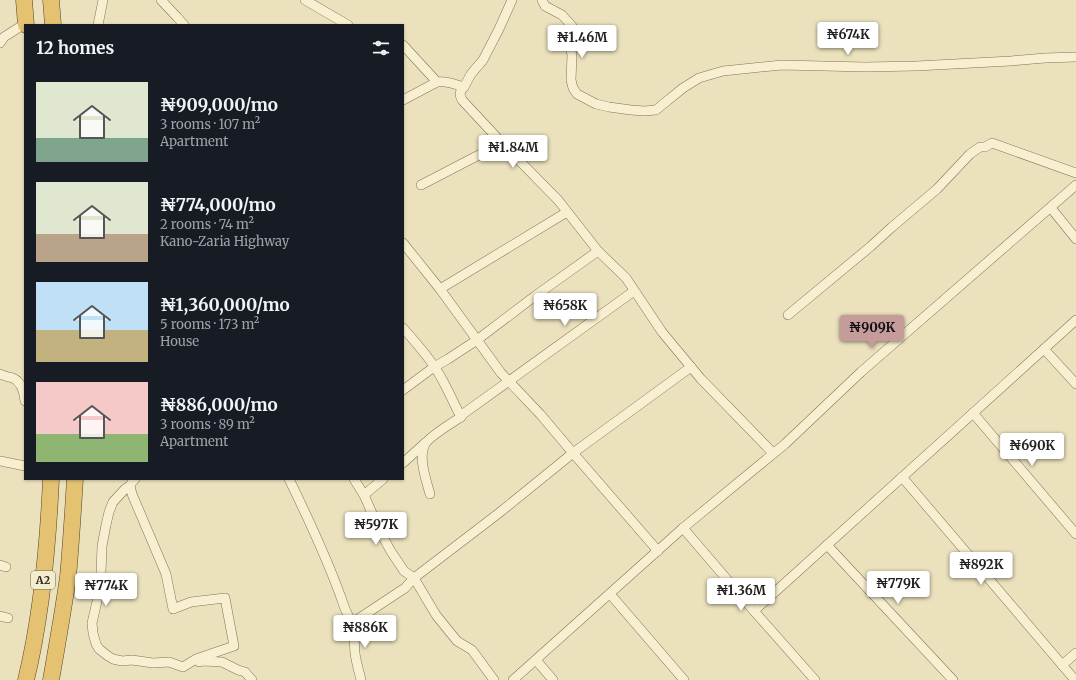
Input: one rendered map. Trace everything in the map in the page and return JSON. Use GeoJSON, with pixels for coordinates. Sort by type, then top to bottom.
{"type":"FeatureCollection","features":[{"type":"Feature","properties":{"kind":"highway"},"geometry":{"type":"LineString","coordinates":[[25,1],[26,24]]}},
{"type":"Feature","properties":{"kind":"highway"},"geometry":{"type":"LineString","coordinates":[[51,1],[53,24]]}},
{"type":"Feature","properties":{"kind":"highway","name":"A2"},"geometry":{"type":"LineString","coordinates":[[26,680],[37,626],[44,578],[51,480]]}},
{"type":"Feature","properties":{"kind":"highway","name":"A2"},"geometry":{"type":"LineString","coordinates":[[51,680],[68,577],[75,480]]}},
{"type":"Feature","properties":{"kind":"street"},"geometry":{"type":"LineString","coordinates":[[98,24],[103,0]]}},
{"type":"Feature","properties":{"kind":"street"},"geometry":{"type":"LineString","coordinates":[[161,0],[183,24]]}},
{"type":"Feature","properties":{"kind":"street"},"geometry":{"type":"LineString","coordinates":[[305,0],[346,24]]}},
{"type":"Feature","properties":{"kind":"street"},"geometry":{"type":"LineString","coordinates":[[512,0],[483,60],[471,74],[464,87],[460,90],[462,100],[558,200],[598,251],[626,278],[662,332],[691,367],[773,453]]}},
{"type":"Feature","properties":{"kind":"street"},"geometry":{"type":"LineString","coordinates":[[542,0],[545,6],[562,15],[572,26],[574,34],[570,47],[572,54],[571,80],[573,88],[577,94],[596,104],[631,110],[656,110],[683,88],[699,78],[722,71],[782,65],[858,67],[908,66],[1076,57]]}},
{"type":"Feature","properties":{"kind":"street"},"geometry":{"type":"LineString","coordinates":[[0,43],[4,37],[24,25]]}},
{"type":"Feature","properties":{"kind":"street"},"geometry":{"type":"LineString","coordinates":[[404,47],[438,82]]}},
{"type":"Feature","properties":{"kind":"street"},"geometry":{"type":"LineString","coordinates":[[404,99],[438,82],[444,81],[464,87]]}},
{"type":"Feature","properties":{"kind":"street"},"geometry":{"type":"LineString","coordinates":[[421,185],[502,143]]}},
{"type":"Feature","properties":{"kind":"street"},"geometry":{"type":"LineString","coordinates":[[788,315],[870,247],[936,189],[970,154],[980,147],[985,147],[992,143],[1076,173]]}},
{"type":"Feature","properties":{"kind":"street"},"geometry":{"type":"LineString","coordinates":[[513,680],[683,528],[785,444],[861,372],[1076,185]]}},
{"type":"Feature","properties":{"kind":"street"},"geometry":{"type":"LineString","coordinates":[[1051,208],[1076,239]]}},
{"type":"Feature","properties":{"kind":"street"},"geometry":{"type":"LineString","coordinates":[[440,289],[567,212]]}},
{"type":"Feature","properties":{"kind":"street"},"geometry":{"type":"LineString","coordinates":[[404,244],[440,289],[501,372],[540,414],[658,551]]}},
{"type":"Feature","properties":{"kind":"street"},"geometry":{"type":"LineString","coordinates":[[404,389],[434,367],[477,340],[534,296],[598,251]]}},
{"type":"Feature","properties":{"kind":"street"},"geometry":{"type":"LineString","coordinates":[[404,462],[437,433],[634,291]]}},
{"type":"Feature","properties":{"kind":"street"},"geometry":{"type":"LineString","coordinates":[[754,611],[1076,320]]}},
{"type":"Feature","properties":{"kind":"street"},"geometry":{"type":"LineString","coordinates":[[404,329],[429,358],[444,382],[460,417]]}},
{"type":"Feature","properties":{"kind":"street"},"geometry":{"type":"LineString","coordinates":[[1044,349],[1076,384]]}},
{"type":"Feature","properties":{"kind":"street"},"geometry":{"type":"LineString","coordinates":[[352,623],[404,588],[414,578],[573,454],[691,367]]}},
{"type":"Feature","properties":{"kind":"street"},"geometry":{"type":"LineString","coordinates":[[0,374],[14,379],[20,384],[24,392]]}},
{"type":"Feature","properties":{"kind":"street"},"geometry":{"type":"LineString","coordinates":[[973,413],[1076,534]]}},
{"type":"Feature","properties":{"kind":"street"},"geometry":{"type":"LineString","coordinates":[[425,444],[422,463],[430,494]]}},
{"type":"Feature","properties":{"kind":"street"},"geometry":{"type":"LineString","coordinates":[[0,461],[24,466]]}},
{"type":"Feature","properties":{"kind":"street"},"geometry":{"type":"LineString","coordinates":[[902,477],[1075,680]]}},
{"type":"Feature","properties":{"kind":"street"},"geometry":{"type":"LineString","coordinates":[[290,480],[308,516],[335,579],[346,613],[352,623],[355,654],[361,680]]}},
{"type":"Feature","properties":{"kind":"street"},"geometry":{"type":"LineString","coordinates":[[355,480],[364,495],[390,550],[404,571],[414,578],[436,615],[458,641],[472,650],[494,680]]}},
{"type":"Feature","properties":{"kind":"street"},"geometry":{"type":"LineString","coordinates":[[364,495],[382,480]]}},
{"type":"Feature","properties":{"kind":"street"},"geometry":{"type":"LineString","coordinates":[[133,483],[132,494],[166,574],[173,608],[191,602],[225,598],[234,646],[196,659],[183,667],[169,662],[153,663],[132,660],[122,661],[108,656],[99,649],[93,633],[92,623],[98,598],[102,546],[106,525],[113,502],[133,483]]}},
{"type":"Feature","properties":{"kind":"street"},"geometry":{"type":"LineString","coordinates":[[683,528],[754,611],[816,680]]}},
{"type":"Feature","properties":{"kind":"street"},"geometry":{"type":"LineString","coordinates":[[827,545],[953,680]]}},
{"type":"Feature","properties":{"kind":"street"},"geometry":{"type":"LineString","coordinates":[[610,594],[684,680]]}},
{"type":"Feature","properties":{"kind":"street"},"geometry":{"type":"LineString","coordinates":[[1062,665],[1076,653]]}},
{"type":"Feature","properties":{"kind":"street"},"geometry":{"type":"LineString","coordinates":[[536,660],[553,680]]}},
{"type":"Feature","properties":{"kind":"street"},"geometry":{"type":"LineString","coordinates":[[190,663],[194,664],[203,661],[222,662],[245,672],[252,680]]}}]}
